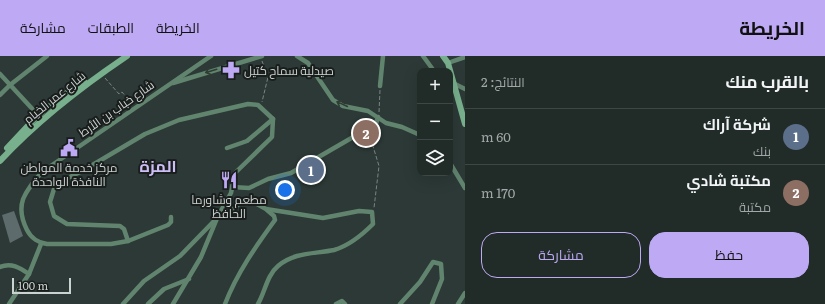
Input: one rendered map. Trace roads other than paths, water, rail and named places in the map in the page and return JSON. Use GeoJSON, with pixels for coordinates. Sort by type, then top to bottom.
{"type":"FeatureCollection","features":[{"type":"Feature","properties":{"kind":"street"},"geometry":{"type":"LineString","coordinates":[[1,93],[47,56]]}},
{"type":"Feature","properties":{"kind":"street","name":"شارع عمر الخيام"},"geometry":{"type":"LineString","coordinates":[[0,155],[38,115],[73,88],[120,56]]}},
{"type":"Feature","properties":{"kind":"street","name":"شارع عمر الخيام"},"geometry":{"type":"LineString","coordinates":[[0,161],[49,114],[82,87],[127,56]]}},
{"type":"Feature","properties":{"kind":"street","name":"شارع خباب بن الأرط"},"geometry":{"type":"LineString","coordinates":[[41,244],[30,235],[22,221],[20,206],[26,190],[42,172],[211,56]]}},
{"type":"Feature","properties":{"kind":"street"},"geometry":{"type":"LineString","coordinates":[[167,85],[261,56]]}},
{"type":"Feature","properties":{"kind":"street"},"geometry":{"type":"LineString","coordinates":[[297,56],[308,63],[333,100],[343,106],[368,111],[386,123],[402,127],[417,134]]}},
{"type":"Feature","properties":{"kind":"street"},"geometry":{"type":"LineString","coordinates":[[380,86],[383,56]]}},
{"type":"Feature","properties":{"kind":"street"},"geometry":{"type":"LineString","coordinates":[[423,56],[432,68]]}},
{"type":"Feature","properties":{"kind":"street"},"geometry":{"type":"LineString","coordinates":[[443,56],[448,63],[455,84],[465,124]]}},
{"type":"Feature","properties":{"kind":"street"},"geometry":{"type":"LineString","coordinates":[[448,63],[465,57]]}},
{"type":"Feature","properties":{"kind":"street"},"geometry":{"type":"LineString","coordinates":[[0,74],[38,115]]}},
{"type":"Feature","properties":{"kind":"street"},"geometry":{"type":"LineString","coordinates":[[455,84],[465,89]]}},
{"type":"Feature","properties":{"kind":"street"},"geometry":{"type":"LineString","coordinates":[[128,241],[124,229],[120,226],[67,224],[54,216],[50,202],[54,190],[64,180],[145,134],[179,120],[248,104],[258,105],[273,119],[272,137],[235,173],[232,187],[201,257],[173,304]]}},
{"type":"Feature","properties":{"kind":"street"},"geometry":{"type":"LineString","coordinates":[[232,187],[249,188],[268,179],[291,174],[368,129],[375,127],[378,117]]}},
{"type":"Feature","properties":{"kind":"street"},"geometry":{"type":"LineString","coordinates":[[227,148],[247,141],[273,119]]}},
{"type":"Feature","properties":{"kind":"street"},"geometry":{"type":"LineString","coordinates":[[453,168],[465,188]]}},
{"type":"Feature","properties":{"kind":"street"},"geometry":{"type":"LineString","coordinates":[[224,206],[230,211],[241,202],[253,202],[266,209],[274,216],[276,220],[257,244],[233,283],[225,304]]}},
{"type":"Feature","properties":{"kind":"street"},"geometry":{"type":"LineString","coordinates":[[258,304],[268,280],[278,266],[302,254],[335,249],[362,234],[373,224],[372,212],[359,211],[323,218],[266,209]]}},
{"type":"Feature","properties":{"kind":"street"},"geometry":{"type":"LineString","coordinates":[[9,304],[29,274],[41,244],[111,244],[128,241],[168,225],[171,222],[171,216]]}},
{"type":"Feature","properties":{"kind":"street"},"geometry":{"type":"LineString","coordinates":[[123,304],[144,282],[180,256],[218,216]]}},
{"type":"Feature","properties":{"kind":"street"},"geometry":{"type":"LineString","coordinates":[[400,304],[420,282],[433,262],[441,264],[442,279],[432,304]]}},
{"type":"Feature","properties":{"kind":"street"},"geometry":{"type":"LineString","coordinates":[[0,267],[4,265],[16,265],[29,274]]}},
{"type":"Feature","properties":{"kind":"street"},"geometry":{"type":"LineString","coordinates":[[148,304],[164,289],[188,279]]}},
{"type":"Feature","properties":{"kind":"street"},"geometry":{"type":"LineString","coordinates":[[458,304],[465,293]]}},
{"type":"Feature","properties":{"kind":"street"},"geometry":{"type":"LineString","coordinates":[[336,304],[342,301],[345,304]]}},
{"type":"Feature","properties":{"kind":"place","name":"صيدلية سماح كتيل"},"geometry":{"type":"Point","coordinates":[231,70]}},
{"type":"Feature","properties":{"kind":"place","name":"مكتبة شادي"},"geometry":{"type":"Point","coordinates":[366,133]}},
{"type":"Feature","properties":{"kind":"place","name":"مركز خدمة المواطن النافذة الواحدة"},"geometry":{"type":"Point","coordinates":[69,148]}},
{"type":"Feature","properties":{"kind":"place","name":"شركة آراك"},"geometry":{"type":"Point","coordinates":[311,170]}},
{"type":"Feature","properties":{"kind":"place","name":"مطعم وشاورما الحافظ"},"geometry":{"type":"Point","coordinates":[229,180]}},
{"type":"Feature","properties":{"kind":"district","name":"المزة"},"geometry":{"type":"Point","coordinates":[158,165]}}]}
